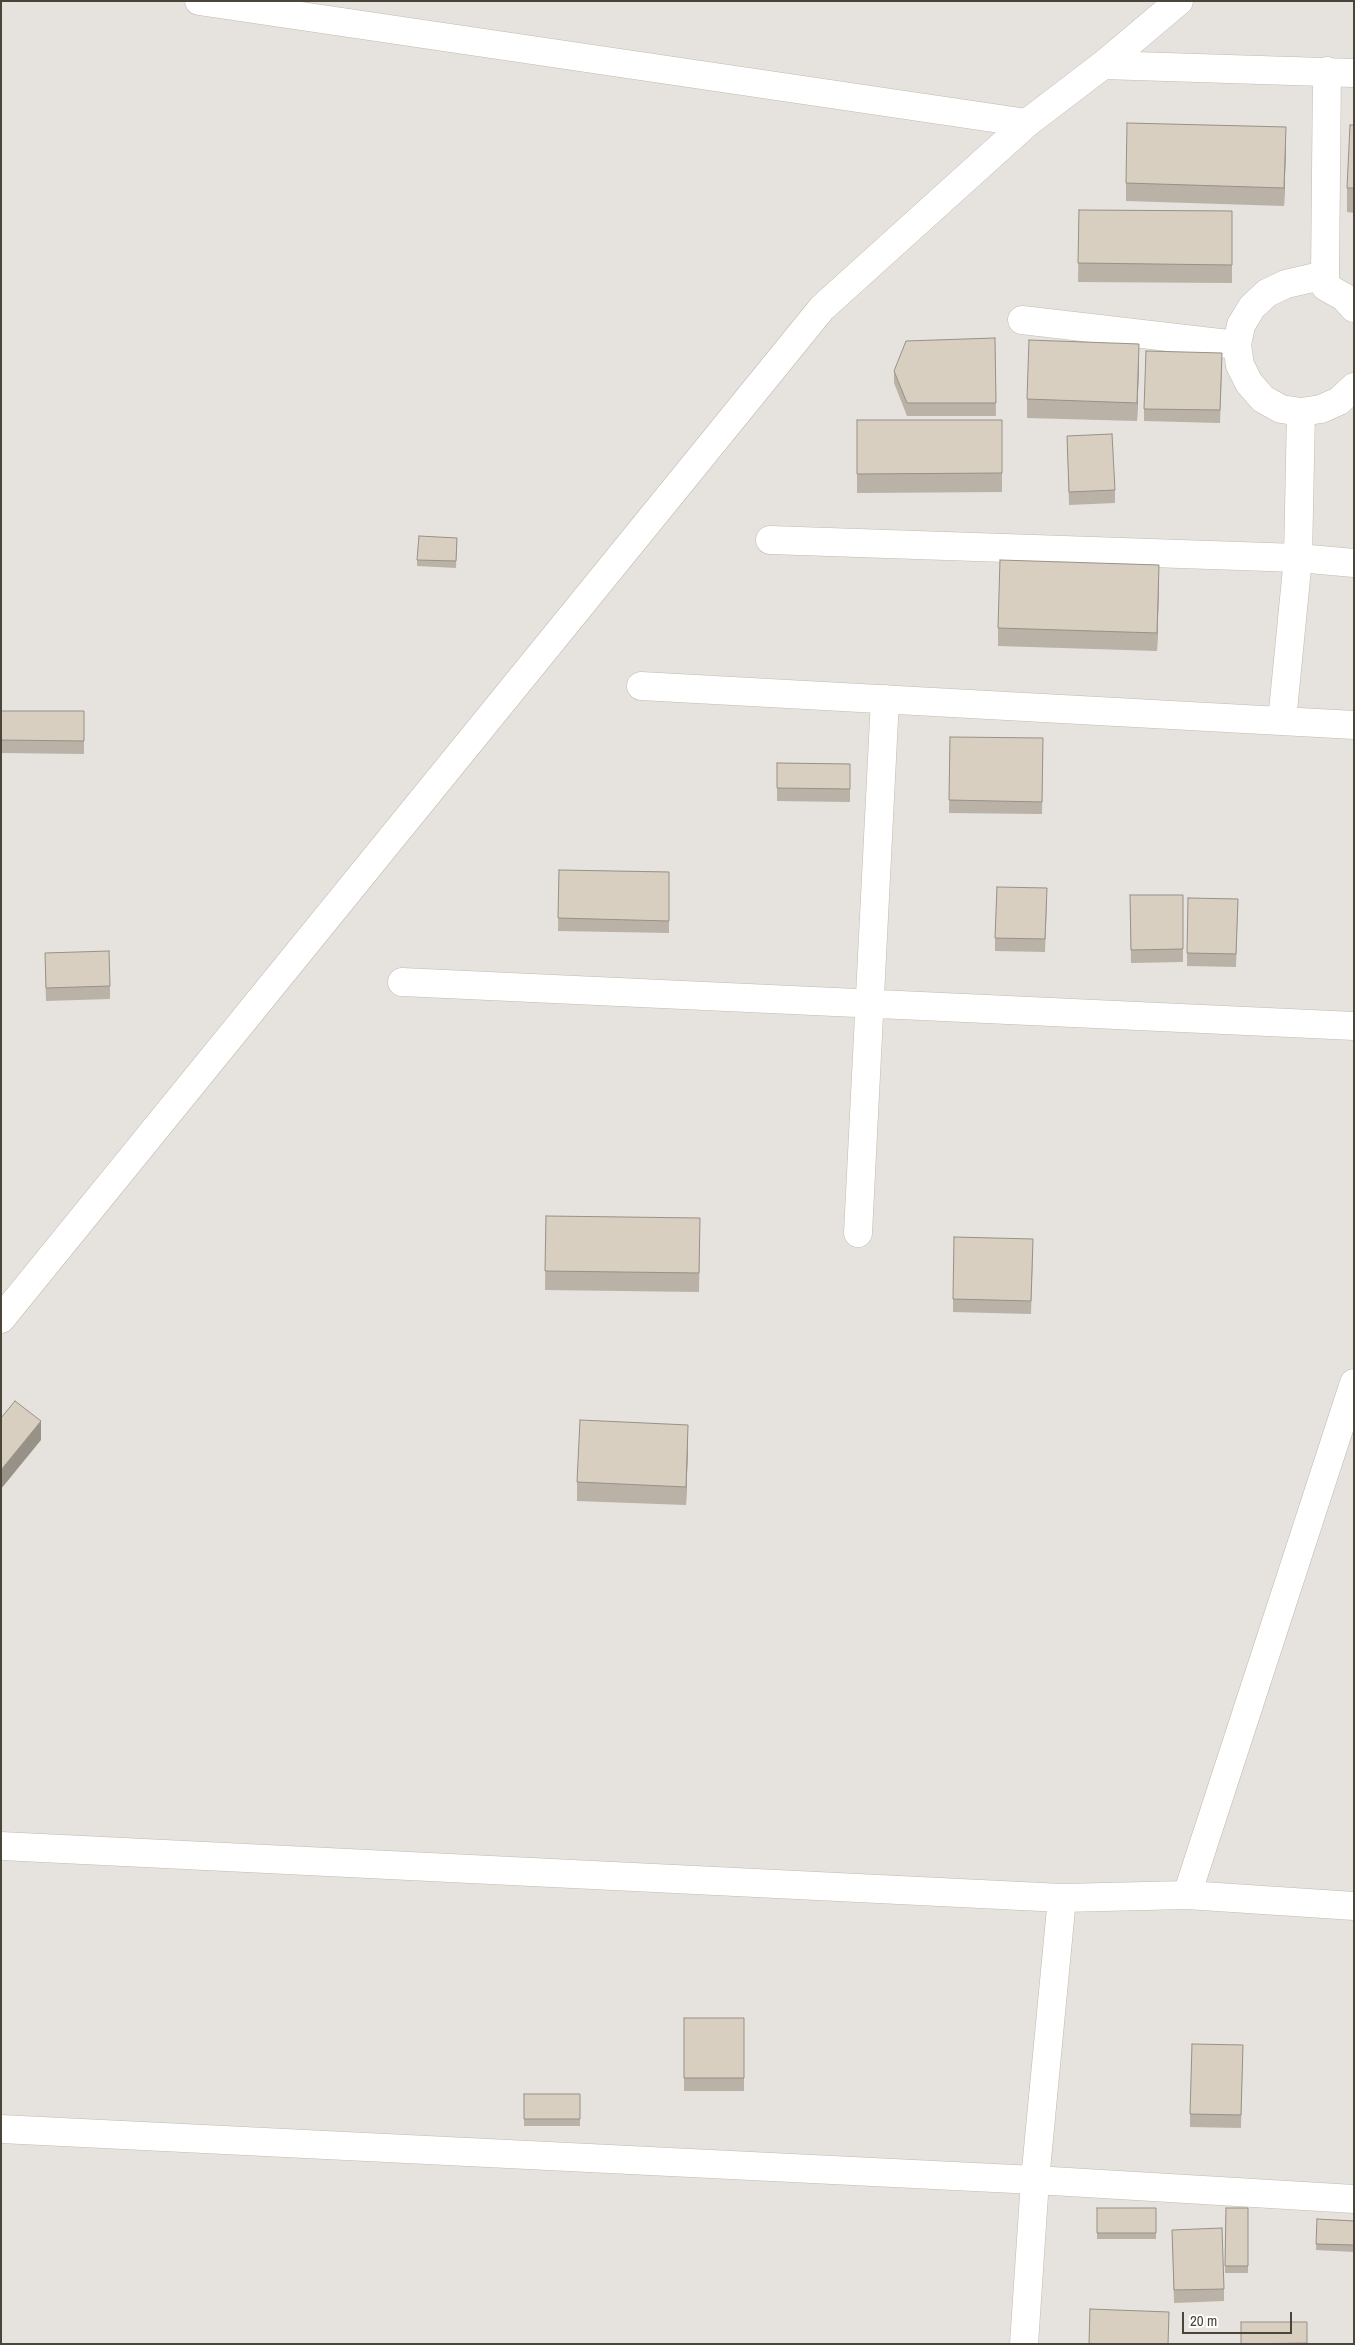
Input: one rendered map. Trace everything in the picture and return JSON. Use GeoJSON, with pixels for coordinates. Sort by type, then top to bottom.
{"type":"FeatureCollection","features":[{"type":"Feature","properties":{"kind":"street"},"geometry":{"type":"LineString","coordinates":[[199,1],[1027,123]]}},
{"type":"Feature","properties":{"kind":"street"},"geometry":{"type":"LineString","coordinates":[[1,1319],[822,308],[1027,123],[1102,65],[1179,1]]}},
{"type":"Feature","properties":{"kind":"street"},"geometry":{"type":"LineString","coordinates":[[1102,65],[1327,71],[1354,74]]}},
{"type":"Feature","properties":{"kind":"street"},"geometry":{"type":"LineString","coordinates":[[1327,71],[1326,286],[1344,297],[1354,308]]}},
{"type":"Feature","properties":{"kind":"street"},"geometry":{"type":"LineString","coordinates":[[1325,276],[1286,284],[1267,293],[1248,313],[1241,324],[1237,345],[1240,365],[1248,383],[1263,399],[1281,408],[1301,412],[1327,406],[1339,400],[1354,387]]}},
{"type":"Feature","properties":{"kind":"street"},"geometry":{"type":"LineString","coordinates":[[1022,320],[1237,345]]}},
{"type":"Feature","properties":{"kind":"street"},"geometry":{"type":"LineString","coordinates":[[1282,721],[1298,558],[1301,412]]}},
{"type":"Feature","properties":{"kind":"street"},"geometry":{"type":"LineString","coordinates":[[770,540],[1298,558],[1354,563]]}},
{"type":"Feature","properties":{"kind":"street"},"geometry":{"type":"LineString","coordinates":[[641,686],[1354,725]]}},
{"type":"Feature","properties":{"kind":"street"},"geometry":{"type":"LineString","coordinates":[[858,1233],[885,699]]}},
{"type":"Feature","properties":{"kind":"street"},"geometry":{"type":"LineString","coordinates":[[402,982],[1354,1026]]}},
{"type":"Feature","properties":{"kind":"street"},"geometry":{"type":"LineString","coordinates":[[1187,1895],[1354,1383]]}},
{"type":"Feature","properties":{"kind":"street"},"geometry":{"type":"LineString","coordinates":[[1,1846],[1062,1898],[1187,1895],[1354,1906]]}},
{"type":"Feature","properties":{"kind":"street"},"geometry":{"type":"LineString","coordinates":[[1024,2344],[1035,2180],[1062,1898]]}},
{"type":"Feature","properties":{"kind":"street"},"geometry":{"type":"LineString","coordinates":[[1,2129],[1035,2180],[1354,2200]]}},
{"type":"Feature","properties":{"kind":"shaded area"},"geometry":{"type":"Polygon","coordinates":[[[1,1],[1354,1],[1354,2344],[1,2344],[1,1]]]}},
{"type":"Feature","properties":{"kind":"building"},"geometry":{"type":"Polygon","coordinates":[[[1127,123],[1286,127],[1284,188],[1126,183],[1127,123]]]}},
{"type":"Feature","properties":{"kind":"building"},"geometry":{"type":"Polygon","coordinates":[[[1350,125],[1354,125],[1354,188],[1347,188],[1350,125]]]}},
{"type":"Feature","properties":{"kind":"building"},"geometry":{"type":"Polygon","coordinates":[[[1079,210],[1232,211],[1232,265],[1078,263],[1079,210]]]}},
{"type":"Feature","properties":{"kind":"building"},"geometry":{"type":"Polygon","coordinates":[[[995,338],[996,403],[907,403],[894,371],[906,341],[995,338]]]}},
{"type":"Feature","properties":{"kind":"building"},"geometry":{"type":"Polygon","coordinates":[[[1029,340],[1139,344],[1137,403],[1027,399],[1029,340]]]}},
{"type":"Feature","properties":{"kind":"building"},"geometry":{"type":"Polygon","coordinates":[[[1146,351],[1222,353],[1220,410],[1144,409],[1146,351]]]}},
{"type":"Feature","properties":{"kind":"building"},"geometry":{"type":"Polygon","coordinates":[[[857,420],[1002,420],[1002,473],[857,474],[857,420]]]}},
{"type":"Feature","properties":{"kind":"building"},"geometry":{"type":"Polygon","coordinates":[[[1112,434],[1115,490],[1069,492],[1067,436],[1112,434]]]}},
{"type":"Feature","properties":{"kind":"building"},"geometry":{"type":"Polygon","coordinates":[[[419,536],[457,538],[456,561],[417,560],[419,536]]]}},
{"type":"Feature","properties":{"kind":"building"},"geometry":{"type":"Polygon","coordinates":[[[1000,560],[1159,565],[1157,633],[998,628],[1000,560]]]}},
{"type":"Feature","properties":{"kind":"building"},"geometry":{"type":"Polygon","coordinates":[[[1,711],[84,711],[84,741],[1,740],[1,711]]]}},
{"type":"Feature","properties":{"kind":"building"},"geometry":{"type":"Polygon","coordinates":[[[950,737],[1043,738],[1042,802],[949,800],[950,737]]]}},
{"type":"Feature","properties":{"kind":"building"},"geometry":{"type":"Polygon","coordinates":[[[777,763],[850,764],[850,789],[777,788],[777,763]]]}},
{"type":"Feature","properties":{"kind":"building"},"geometry":{"type":"Polygon","coordinates":[[[559,870],[669,872],[669,921],[558,918],[559,870]]]}},
{"type":"Feature","properties":{"kind":"building"},"geometry":{"type":"Polygon","coordinates":[[[997,887],[1047,888],[1045,939],[995,938],[997,887]]]}},
{"type":"Feature","properties":{"kind":"building"},"geometry":{"type":"Polygon","coordinates":[[[1130,895],[1183,895],[1183,949],[1131,950],[1130,895]]]}},
{"type":"Feature","properties":{"kind":"building"},"geometry":{"type":"Polygon","coordinates":[[[1188,898],[1238,899],[1236,954],[1187,953],[1188,898]]]}},
{"type":"Feature","properties":{"kind":"building"},"geometry":{"type":"Polygon","coordinates":[[[109,951],[110,986],[46,988],[45,953],[109,951]]]}},
{"type":"Feature","properties":{"kind":"building"},"geometry":{"type":"Polygon","coordinates":[[[546,1216],[700,1218],[699,1273],[545,1271],[546,1216]]]}},
{"type":"Feature","properties":{"kind":"building"},"geometry":{"type":"Polygon","coordinates":[[[954,1237],[1033,1239],[1031,1301],[953,1299],[954,1237]]]}},
{"type":"Feature","properties":{"kind":"building"},"geometry":{"type":"Polygon","coordinates":[[[15,1401],[41,1421],[1,1470],[1,1418],[15,1401]]]}},
{"type":"Feature","properties":{"kind":"building"},"geometry":{"type":"Polygon","coordinates":[[[580,1420],[688,1425],[686,1487],[577,1482],[580,1420]]]}},
{"type":"Feature","properties":{"kind":"building"},"geometry":{"type":"Polygon","coordinates":[[[684,2018],[744,2018],[744,2078],[684,2078],[684,2018]]]}},
{"type":"Feature","properties":{"kind":"building"},"geometry":{"type":"Polygon","coordinates":[[[1192,2044],[1243,2045],[1241,2115],[1190,2114],[1192,2044]]]}},
{"type":"Feature","properties":{"kind":"building"},"geometry":{"type":"Polygon","coordinates":[[[524,2094],[580,2094],[580,2119],[524,2119],[524,2094]]]}},
{"type":"Feature","properties":{"kind":"building"},"geometry":{"type":"Polygon","coordinates":[[[1097,2208],[1156,2208],[1156,2233],[1097,2233],[1097,2208]]]}},
{"type":"Feature","properties":{"kind":"building"},"geometry":{"type":"Polygon","coordinates":[[[1226,2208],[1248,2208],[1248,2266],[1225,2266],[1226,2208]]]}},
{"type":"Feature","properties":{"kind":"building"},"geometry":{"type":"Polygon","coordinates":[[[1317,2219],[1354,2221],[1354,2245],[1316,2244],[1317,2219]]]}},
{"type":"Feature","properties":{"kind":"building"},"geometry":{"type":"Polygon","coordinates":[[[1222,2228],[1224,2289],[1174,2290],[1172,2230],[1222,2228]]]}},
{"type":"Feature","properties":{"kind":"building"},"geometry":{"type":"Polygon","coordinates":[[[1090,2309],[1169,2312],[1168,2344],[1089,2344],[1090,2309]]]}},
{"type":"Feature","properties":{"kind":"building"},"geometry":{"type":"Polygon","coordinates":[[[1241,2322],[1307,2322],[1307,2343],[1241,2344],[1241,2322]]]}}]}
